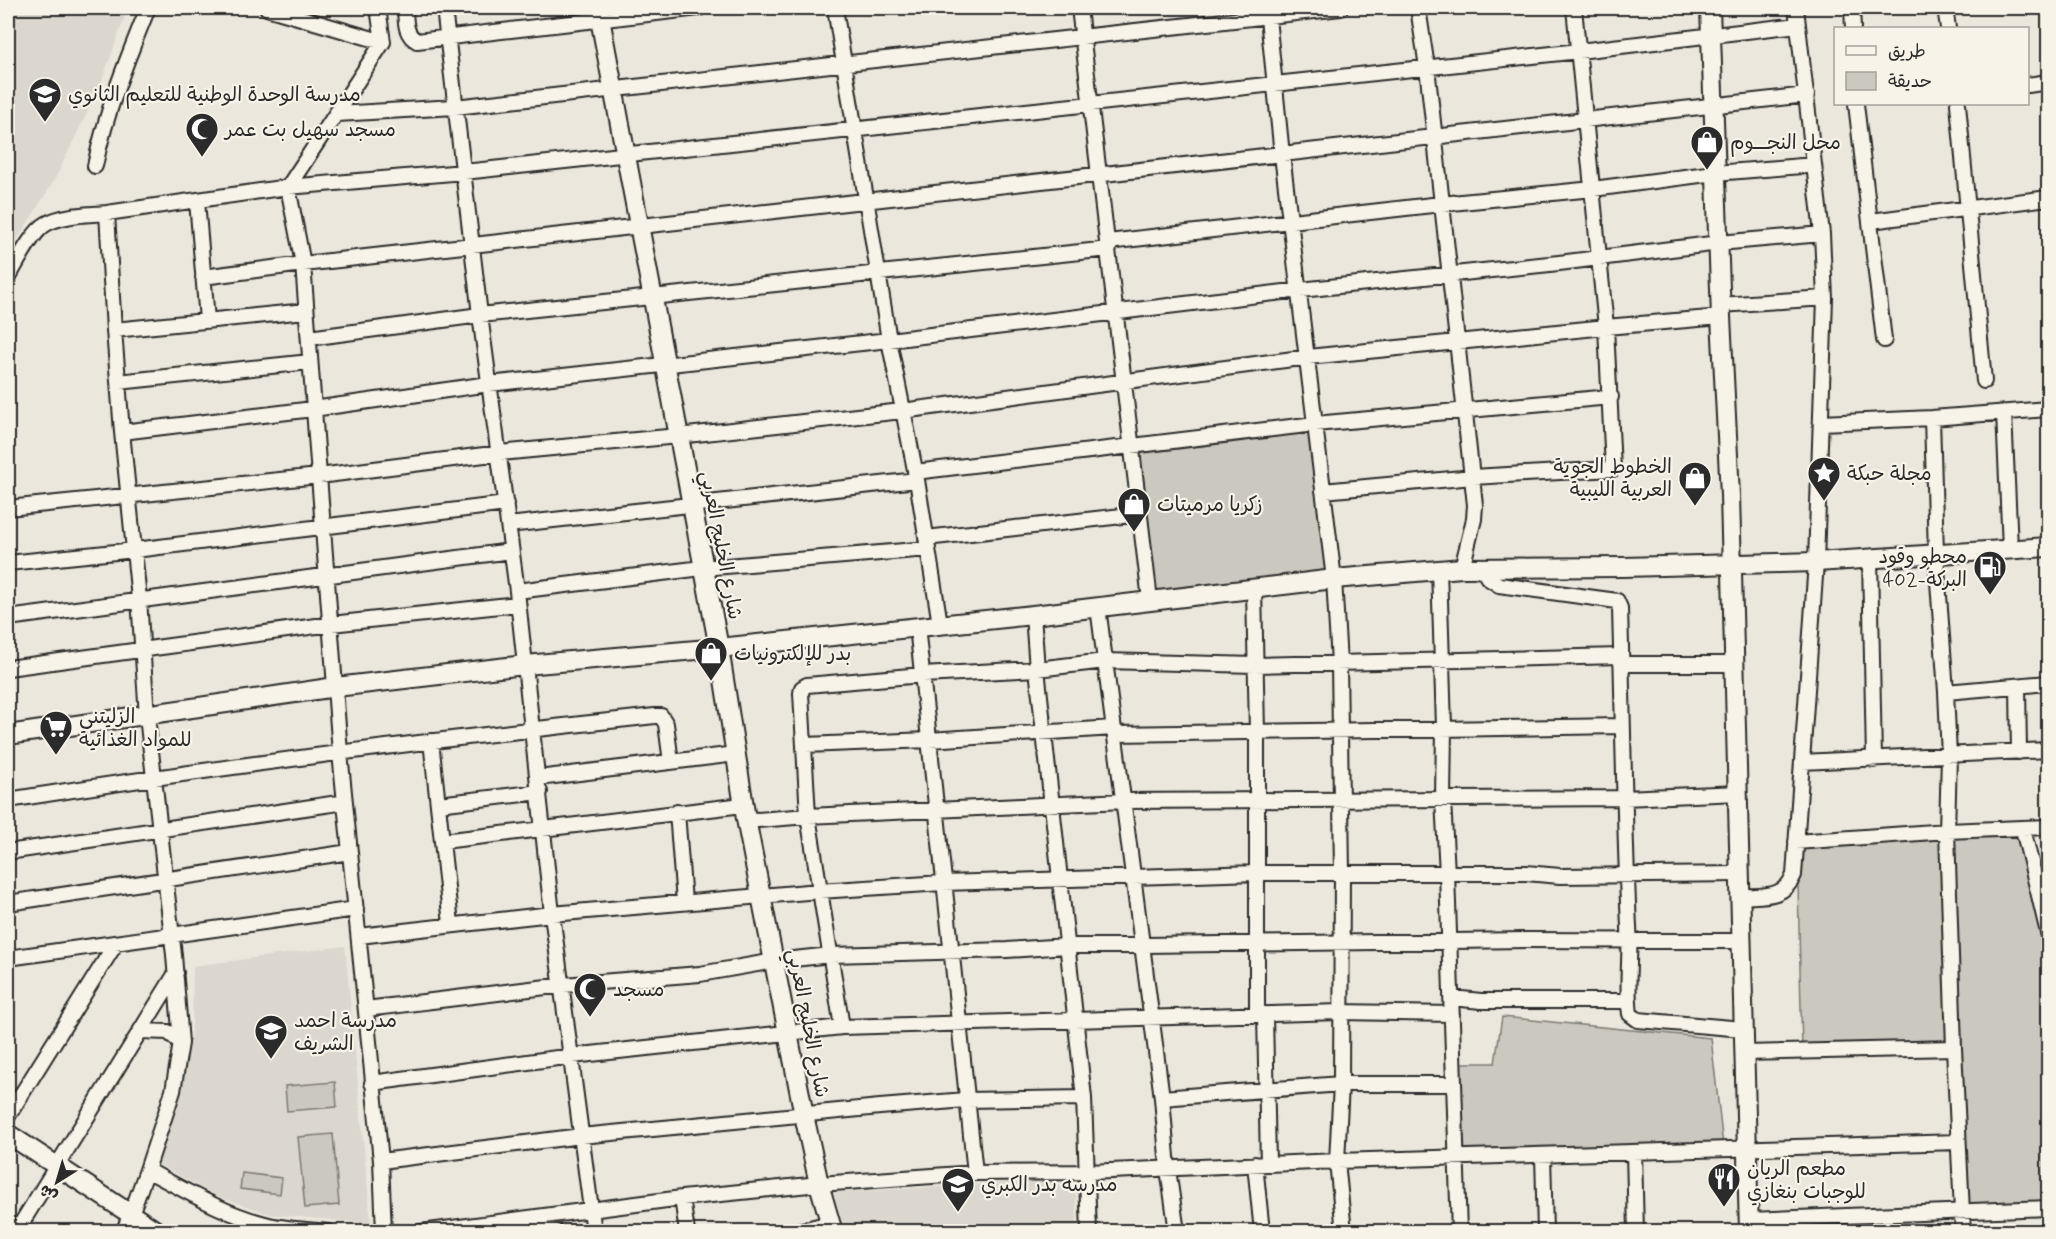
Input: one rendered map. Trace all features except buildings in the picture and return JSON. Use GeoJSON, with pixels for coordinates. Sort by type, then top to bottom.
{"type":"FeatureCollection","features":[{"type":"Feature","properties":{"kind":"street"},"geometry":{"type":"LineString","coordinates":[[95,166],[109,108],[147,8]]}},
{"type":"Feature","properties":{"kind":"street"},"geometry":{"type":"LineString","coordinates":[[267,8],[383,42]]}},
{"type":"Feature","properties":{"kind":"street"},"geometry":{"type":"LineString","coordinates":[[378,8],[383,42],[288,187],[303,264],[340,753],[381,1161],[384,1232]]}},
{"type":"Feature","properties":{"kind":"street"},"geometry":{"type":"LineString","coordinates":[[405,8],[407,31],[410,37],[417,41],[599,13],[699,8]]}},
{"type":"Feature","properties":{"kind":"street"},"geometry":{"type":"LineString","coordinates":[[444,8],[480,315],[518,597],[552,914],[573,1056],[594,1232]]}},
{"type":"Feature","properties":{"kind":"street"},"geometry":{"type":"LineString","coordinates":[[835,8],[889,340],[916,476],[940,624]]}},
{"type":"Feature","properties":{"kind":"street"},"geometry":{"type":"LineString","coordinates":[[1079,8],[1150,600]]}},
{"type":"Feature","properties":{"kind":"street"},"geometry":{"type":"LineString","coordinates":[[337,114],[455,107],[1268,12],[1341,8]]}},
{"type":"Feature","properties":{"kind":"street"},"geometry":{"type":"LineString","coordinates":[[1418,8],[1427,67],[1473,477],[1474,519],[1462,568]]}},
{"type":"Feature","properties":{"kind":"street"},"geometry":{"type":"LineString","coordinates":[[1323,491],[1473,477],[1613,469],[1606,327],[1574,8]]}},
{"type":"Feature","properties":{"kind":"street"},"geometry":{"type":"LineString","coordinates":[[1710,8],[1715,173],[1728,436],[1749,1226],[2049,1208]]}},
{"type":"Feature","properties":{"kind":"street"},"geometry":{"type":"LineString","coordinates":[[1741,897],[1785,890],[1794,875],[1816,562],[1825,298],[1822,234],[1796,8]]}},
{"type":"Feature","properties":{"kind":"street"},"geometry":{"type":"LineString","coordinates":[[1852,8],[1853,27]]}},
{"type":"Feature","properties":{"kind":"street"},"geometry":{"type":"LineString","coordinates":[[1945,8],[1948,27]]}},
{"type":"Feature","properties":{"kind":"street"},"geometry":{"type":"LineString","coordinates":[[1268,12],[1282,155],[1334,579],[1339,663],[1342,800],[1341,1084],[1337,1161],[1344,1232]]}},
{"type":"Feature","properties":{"kind":"street","name":"شارع الخليج العربي"},"geometry":{"type":"LineString","coordinates":[[599,13],[702,568],[719,648],[744,812],[804,1115],[819,1184],[832,1227]]}},
{"type":"Feature","properties":{"kind":"street"},"geometry":{"type":"LineString","coordinates":[[8,278],[40,228],[48,223],[62,219],[288,187],[464,172],[1580,51],[1798,25]]}},
{"type":"Feature","properties":{"kind":"street"},"geometry":{"type":"LineString","coordinates":[[2029,85],[2049,82]]}},
{"type":"Feature","properties":{"kind":"street"},"geometry":{"type":"LineString","coordinates":[[203,278],[303,264],[472,247],[1282,155],[1585,118],[1807,95]]}},
{"type":"Feature","properties":{"kind":"street"},"geometry":{"type":"LineString","coordinates":[[1856,105],[1884,340]]}},
{"type":"Feature","properties":{"kind":"street"},"geometry":{"type":"LineString","coordinates":[[1958,105],[1984,381]]}},
{"type":"Feature","properties":{"kind":"street"},"geometry":{"type":"LineString","coordinates":[[309,338],[480,315],[1108,245],[1291,220],[1593,189],[1715,173],[1814,165]]}},
{"type":"Feature","properties":{"kind":"street"},"geometry":{"type":"LineString","coordinates":[[1871,221],[2049,198]]}},
{"type":"Feature","properties":{"kind":"street"},"geometry":{"type":"LineString","coordinates":[[197,201],[207,320]]}},
{"type":"Feature","properties":{"kind":"street"},"geometry":{"type":"LineString","coordinates":[[107,213],[118,382],[135,550],[147,716],[176,974],[181,1043],[173,1091],[147,1170],[123,1232]]}},
{"type":"Feature","properties":{"kind":"street"},"geometry":{"type":"LineString","coordinates":[[122,432],[313,409],[489,384],[889,340],[1115,311],[1719,243],[1822,234]]}},
{"type":"Feature","properties":{"kind":"street"},"geometry":{"type":"LineString","coordinates":[[8,508],[902,411],[1308,357],[1606,327],[1825,298]]}},
{"type":"Feature","properties":{"kind":"street"},"geometry":{"type":"LineString","coordinates":[[114,330],[306,311]]}},
{"type":"Feature","properties":{"kind":"street"},"geometry":{"type":"LineString","coordinates":[[118,382],[310,362]]}},
{"type":"Feature","properties":{"kind":"street"},"geometry":{"type":"LineString","coordinates":[[508,525],[691,505],[1132,445],[1315,424],[1611,397]]}},
{"type":"Feature","properties":{"kind":"street"},"geometry":{"type":"LineString","coordinates":[[1821,423],[1932,418],[2049,409]]}},
{"type":"Feature","properties":{"kind":"street"},"geometry":{"type":"LineString","coordinates":[[2004,413],[2010,548]]}},
{"type":"Feature","properties":{"kind":"street"},"geometry":{"type":"LineString","coordinates":[[1932,418],[1936,554],[1949,756],[1947,831],[1963,1232]]}},
{"type":"Feature","properties":{"kind":"street"},"geometry":{"type":"LineString","coordinates":[[8,562],[135,550],[506,504]]}},
{"type":"Feature","properties":{"kind":"street"},"geometry":{"type":"LineString","coordinates":[[8,668],[331,624],[702,568],[927,543],[1140,514]]}},
{"type":"Feature","properties":{"kind":"street"},"geometry":{"type":"LineString","coordinates":[[8,735],[336,687],[525,664],[719,648],[1439,569],[1816,562],[2049,547]]}},
{"type":"Feature","properties":{"kind":"street"},"geometry":{"type":"LineString","coordinates":[[8,618],[512,551]]}},
{"type":"Feature","properties":{"kind":"street"},"geometry":{"type":"LineString","coordinates":[[1870,558],[1874,760]]}},
{"type":"Feature","properties":{"kind":"street"},"geometry":{"type":"LineString","coordinates":[[1481,567],[1488,578],[1499,585],[1617,601],[1620,608],[1630,939],[1630,1014],[1638,1020],[1743,1029]]}},
{"type":"Feature","properties":{"kind":"street"},"geometry":{"type":"LineString","coordinates":[[1439,569],[1444,728],[1443,800],[1448,873],[1459,1232]]}},
{"type":"Feature","properties":{"kind":"street"},"geometry":{"type":"LineString","coordinates":[[1254,589],[1258,943],[1266,1090],[1261,1164],[1262,1232]]}},
{"type":"Feature","properties":{"kind":"street"},"geometry":{"type":"LineString","coordinates":[[1098,607],[1162,1098],[1168,1169],[1177,1232]]}},
{"type":"Feature","properties":{"kind":"street"},"geometry":{"type":"LineString","coordinates":[[1033,615],[1067,946],[1077,1020],[1084,1098],[1089,1232]]}},
{"type":"Feature","properties":{"kind":"street"},"geometry":{"type":"LineString","coordinates":[[917,626],[975,1173]]}},
{"type":"Feature","properties":{"kind":"street"},"geometry":{"type":"LineString","coordinates":[[842,1027],[808,816],[802,687],[922,675],[1037,669],[1105,661],[1255,665],[1621,660],[1734,664]]}},
{"type":"Feature","properties":{"kind":"street"},"geometry":{"type":"LineString","coordinates":[[1946,692],[2049,683]]}},
{"type":"Feature","properties":{"kind":"street"},"geometry":{"type":"LineString","coordinates":[[2018,686],[2019,752]]}},
{"type":"Feature","properties":{"kind":"street"},"geometry":{"type":"LineString","coordinates":[[8,800],[153,777],[431,741],[661,716],[666,724],[671,762]]}},
{"type":"Feature","properties":{"kind":"street"},"geometry":{"type":"LineString","coordinates":[[805,745],[929,740],[1044,731],[1257,732],[1623,726]]}},
{"type":"Feature","properties":{"kind":"street"},"geometry":{"type":"LineString","coordinates":[[431,741],[452,924]]}},
{"type":"Feature","properties":{"kind":"street"},"geometry":{"type":"LineString","coordinates":[[1803,762],[2049,750]]}},
{"type":"Feature","properties":{"kind":"street"},"geometry":{"type":"LineString","coordinates":[[538,778],[736,754]]}},
{"type":"Feature","properties":{"kind":"street"},"geometry":{"type":"LineString","coordinates":[[438,804],[540,792]]}},
{"type":"Feature","properties":{"kind":"street"},"geometry":{"type":"LineString","coordinates":[[442,841],[677,812],[744,812],[758,820],[1124,801],[1624,798],[1739,793]]}},
{"type":"Feature","properties":{"kind":"street"},"geometry":{"type":"LineString","coordinates":[[8,852],[345,802]]}},
{"type":"Feature","properties":{"kind":"street"},"geometry":{"type":"LineString","coordinates":[[677,812],[684,902]]}},
{"type":"Feature","properties":{"kind":"street"},"geometry":{"type":"LineString","coordinates":[[1796,842],[1947,831],[2049,827]]}},
{"type":"Feature","properties":{"kind":"street"},"geometry":{"type":"LineString","coordinates":[[2023,829],[2049,933]]}},
{"type":"Feature","properties":{"kind":"street"},"geometry":{"type":"LineString","coordinates":[[8,903],[350,852]]}},
{"type":"Feature","properties":{"kind":"street"},"geometry":{"type":"LineString","coordinates":[[359,936],[552,914],[943,882],[1257,873],[1740,873]]}},
{"type":"Feature","properties":{"kind":"street"},"geometry":{"type":"LineString","coordinates":[[8,958],[356,909]]}},
{"type":"Feature","properties":{"kind":"street"},"geometry":{"type":"LineString","coordinates":[[366,1009],[563,985],[700,974],[775,961],[831,955],[1067,946],[1630,939],[1742,940]]}},
{"type":"Feature","properties":{"kind":"street"},"geometry":{"type":"LineString","coordinates":[[8,1116],[116,943]]}},
{"type":"Feature","properties":{"kind":"street"},"geometry":{"type":"LineString","coordinates":[[16,1232],[176,974]]}},
{"type":"Feature","properties":{"kind":"street"},"geometry":{"type":"LineString","coordinates":[[1452,998],[1481,1001],[1629,1001]]}},
{"type":"Feature","properties":{"kind":"street"},"geometry":{"type":"LineString","coordinates":[[372,1083],[573,1056],[842,1027],[1340,1012],[1452,1014]]}},
{"type":"Feature","properties":{"kind":"street"},"geometry":{"type":"LineString","coordinates":[[140,1031],[168,1032],[181,1043]]}},
{"type":"Feature","properties":{"kind":"street"},"geometry":{"type":"LineString","coordinates":[[1744,1053],[1954,1048]]}},
{"type":"Feature","properties":{"kind":"street"},"geometry":{"type":"LineString","coordinates":[[1162,1098],[1341,1084],[1454,1084]]}},
{"type":"Feature","properties":{"kind":"street"},"geometry":{"type":"LineString","coordinates":[[381,1161],[581,1136],[966,1100],[1084,1098]]}},
{"type":"Feature","properties":{"kind":"street"},"geometry":{"type":"LineString","coordinates":[[8,1134],[159,1232]]}},
{"type":"Feature","properties":{"kind":"street"},"geometry":{"type":"LineString","coordinates":[[421,1232],[682,1198],[819,1184],[975,1173],[1088,1172],[1337,1161],[1958,1142]]}},
{"type":"Feature","properties":{"kind":"street"},"geometry":{"type":"LineString","coordinates":[[1634,1152],[1636,1232]]}},
{"type":"Feature","properties":{"kind":"street"},"geometry":{"type":"LineString","coordinates":[[1543,1155],[1545,1232]]}},
{"type":"Feature","properties":{"kind":"street"},"geometry":{"type":"LineString","coordinates":[[147,1170],[204,1201],[268,1225],[328,1232]]}},
{"type":"Feature","properties":{"kind":"street"},"geometry":{"type":"LineString","coordinates":[[682,1198],[687,1232]]}},
{"type":"Feature","properties":{"kind":"street"},"geometry":{"type":"LineString","coordinates":[[529,1218],[556,1232]]}},
{"type":"Feature","properties":{"kind":"street"},"geometry":{"type":"LineString","coordinates":[[794,1232],[832,1227]]}},
{"type":"Feature","properties":{"kind":"shaded area","name":"مدرسة الوحدة الوطنية للتعليم الثانوي"},"geometry":{"type":"Polygon","coordinates":[[[8,8],[128,8],[100,86],[54,181],[8,254],[8,8]]]}},
{"type":"Feature","properties":{"kind":"shaded area","name":"مدرسة احمد الشريف"},"geometry":{"type":"Polygon","coordinates":[[[345,946],[371,1224],[270,1214],[217,1196],[158,1164],[182,1092],[192,1028],[193,966],[345,946]]]}},
{"type":"Feature","properties":{"kind":"shaded area","name":"مدرسه بدر الكبري"},"geometry":{"type":"Polygon","coordinates":[[[1049,1180],[1076,1194],[1077,1231],[845,1231],[834,1193],[1049,1180]]]}},
{"type":"Feature","properties":{"kind":"green space"},"geometry":{"type":"Polygon","coordinates":[[[1315,424],[1334,578],[1151,599],[1132,445],[1315,424]]]}},
{"type":"Feature","properties":{"kind":"green space"},"geometry":{"type":"Polygon","coordinates":[[[2022,830],[2048,942],[2048,1208],[1963,1211],[1948,832],[2022,830]]]}},
{"type":"Feature","properties":{"kind":"green space"},"geometry":{"type":"Polygon","coordinates":[[[1946,832],[1953,1047],[1802,1051],[1797,843],[1946,832]]]}},
{"type":"Feature","properties":{"kind":"green space"},"geometry":{"type":"Polygon","coordinates":[[[1502,1017],[1711,1038],[1723,1146],[1452,1151],[1454,1063],[1495,1063],[1502,1017]]]}},
{"type":"Feature","properties":{"kind":"green space"},"geometry":{"type":"Polygon","coordinates":[[[335,1082],[337,1107],[287,1111],[285,1086],[335,1082]]]}},
{"type":"Feature","properties":{"kind":"green space"},"geometry":{"type":"Polygon","coordinates":[[[333,1134],[339,1205],[305,1208],[298,1137],[333,1134]]]}},
{"type":"Feature","properties":{"kind":"green space"},"geometry":{"type":"Polygon","coordinates":[[[242,1173],[282,1178],[280,1194],[240,1189],[242,1173]]]}},
{"type":"Feature","properties":{"kind":"place","name":"مدرسة الوحدة الوطنية للتعليم الثانوي"},"geometry":{"type":"Point","coordinates":[45,123]}},
{"type":"Feature","properties":{"kind":"place","name":"مسجد سهيل بت عمر"},"geometry":{"type":"Point","coordinates":[202,158]}},
{"type":"Feature","properties":{"kind":"place","name":"محل النجـــوم"},"geometry":{"type":"Point","coordinates":[1707,171]}},
{"type":"Feature","properties":{"kind":"place","name":"مجلة حبكة"},"geometry":{"type":"Point","coordinates":[1824,502]}},
{"type":"Feature","properties":{"kind":"place","name":"الخطوط الجوية العربية الليبية"},"geometry":{"type":"Point","coordinates":[1695,507]}},
{"type":"Feature","properties":{"kind":"place","name":"زكريا مرميتات"},"geometry":{"type":"Point","coordinates":[1134,533]}},
{"type":"Feature","properties":{"kind":"place","name":"محطو وقود 402-البركة"},"geometry":{"type":"Point","coordinates":[1990,596]}},
{"type":"Feature","properties":{"kind":"place","name":"بدر للإلكترونيات"},"geometry":{"type":"Point","coordinates":[711,682]}},
{"type":"Feature","properties":{"kind":"place","name":"الزليتني للمواد الغذائية"},"geometry":{"type":"Point","coordinates":[56,756]}},
{"type":"Feature","properties":{"kind":"place","name":"مسجد"},"geometry":{"type":"Point","coordinates":[590,1018]}},
{"type":"Feature","properties":{"kind":"place","name":"مدرسة احمد الشريف"},"geometry":{"type":"Point","coordinates":[271,1060]}},
{"type":"Feature","properties":{"kind":"place","name":"مطعم الريان للوجبات بنغازي"},"geometry":{"type":"Point","coordinates":[1724,1208]}},
{"type":"Feature","properties":{"kind":"place","name":"مدرسه بدر الكبري"},"geometry":{"type":"Point","coordinates":[958,1213]}}]}
